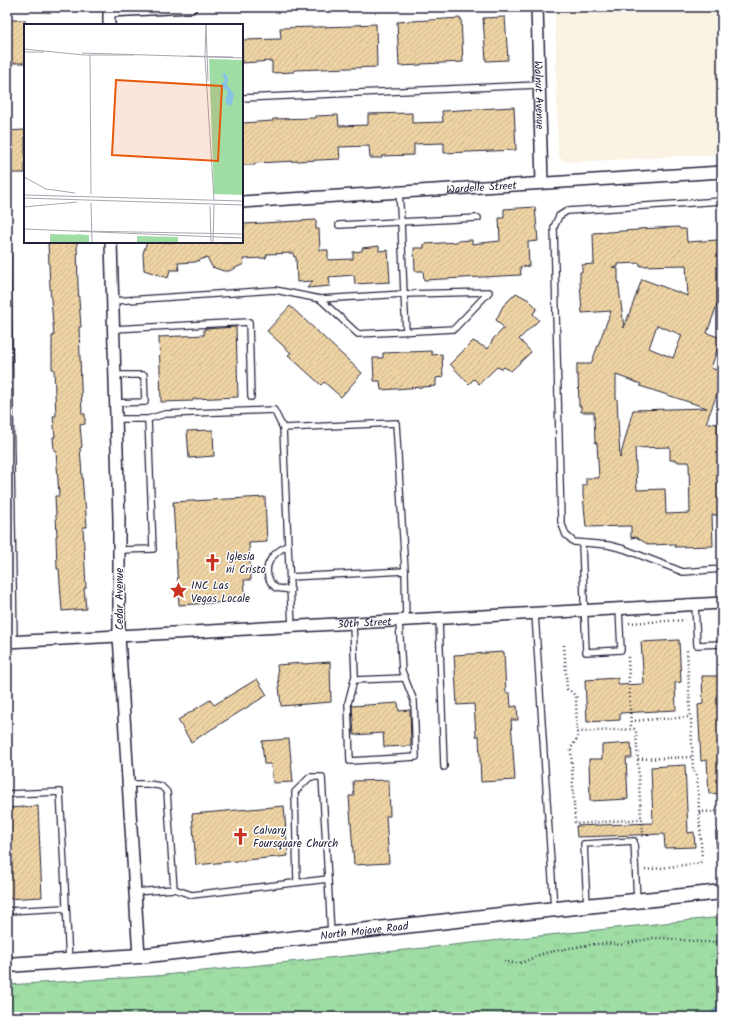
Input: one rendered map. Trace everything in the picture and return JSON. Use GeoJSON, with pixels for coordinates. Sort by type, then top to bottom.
{"type":"FeatureCollection","features":[{"type":"Feature","properties":{"kind":"street"},"geometry":{"type":"LineString","coordinates":[[109,24],[109,9],[191,7]]}},
{"type":"Feature","properties":{"kind":"street","name":"Walnut Avenue"},"geometry":{"type":"LineString","coordinates":[[537,7],[542,183]]}},
{"type":"Feature","properties":{"kind":"street","name":"Wardelle Street"},"geometry":{"type":"LineString","coordinates":[[243,202],[722,172]]}},
{"type":"Feature","properties":{"kind":"street","name":"Cedar Avenue"},"geometry":{"type":"LineString","coordinates":[[111,243],[119,550],[119,636],[139,956]]}},
{"type":"Feature","properties":{"kind":"street","name":"30th Street"},"geometry":{"type":"LineString","coordinates":[[11,642],[722,603]]}},
{"type":"Feature","properties":{"kind":"street","name":"North Mojave Road"},"geometry":{"type":"LineString","coordinates":[[7,965],[139,956],[722,892]]}},
{"type":"Feature","properties":{"kind":"lane"},"geometry":{"type":"LineString","coordinates":[[243,98],[539,85]]}},
{"type":"Feature","properties":{"kind":"lane"},"geometry":{"type":"LineString","coordinates":[[399,192],[406,331]]}},
{"type":"Feature","properties":{"kind":"lane"},"geometry":{"type":"LineString","coordinates":[[722,201],[567,211],[559,216],[554,227],[561,522],[566,535],[574,542],[608,545],[624,549],[683,572],[722,569]]}},
{"type":"Feature","properties":{"kind":"lane"},"geometry":{"type":"LineString","coordinates":[[340,225],[478,218]]}},
{"type":"Feature","properties":{"kind":"lane"},"geometry":{"type":"LineString","coordinates":[[7,228],[11,642]]}},
{"type":"Feature","properties":{"kind":"lane"},"geometry":{"type":"LineString","coordinates":[[113,301],[275,290],[320,299],[404,294],[488,292],[454,329],[358,334],[320,299]]}},
{"type":"Feature","properties":{"kind":"lane"},"geometry":{"type":"LineString","coordinates":[[114,329],[249,322],[251,397]]}},
{"type":"Feature","properties":{"kind":"lane"},"geometry":{"type":"LineString","coordinates":[[115,375],[144,375],[145,402],[115,403]]}},
{"type":"Feature","properties":{"kind":"lane"},"geometry":{"type":"LineString","coordinates":[[116,419],[148,419],[165,414],[274,410],[283,428],[292,627]]}},
{"type":"Feature","properties":{"kind":"lane"},"geometry":{"type":"LineString","coordinates":[[119,550],[153,549],[148,419]]}},
{"type":"Feature","properties":{"kind":"lane"},"geometry":{"type":"LineString","coordinates":[[283,428],[396,423],[405,571],[402,671],[414,701],[416,757],[350,761],[348,703],[355,676],[353,624]]}},
{"type":"Feature","properties":{"kind":"lane"},"geometry":{"type":"LineString","coordinates":[[582,543],[586,652],[621,650],[619,609]]}},
{"type":"Feature","properties":{"kind":"lane"},"geometry":{"type":"LineString","coordinates":[[288,545],[278,550],[270,559],[267,569],[270,581],[276,588],[291,590]]}},
{"type":"Feature","properties":{"kind":"lane"},"geometry":{"type":"LineString","coordinates":[[290,577],[405,571]]}},
{"type":"Feature","properties":{"kind":"lane"},"geometry":{"type":"LineString","coordinates":[[695,605],[697,645],[722,644]]}},
{"type":"Feature","properties":{"kind":"lane"},"geometry":{"type":"LineString","coordinates":[[535,614],[554,910]]}},
{"type":"Feature","properties":{"kind":"lane"},"geometry":{"type":"LineString","coordinates":[[439,619],[444,766]]}},
{"type":"Feature","properties":{"kind":"lane"},"geometry":{"type":"LineString","coordinates":[[354,680],[405,678]]}},
{"type":"Feature","properties":{"kind":"lane"},"geometry":{"type":"LineString","coordinates":[[297,882],[295,792],[310,777],[322,777],[331,935]]}},
{"type":"Feature","properties":{"kind":"lane"},"geometry":{"type":"LineString","coordinates":[[128,784],[148,784],[161,786],[167,792],[174,889]]}},
{"type":"Feature","properties":{"kind":"lane"},"geometry":{"type":"LineString","coordinates":[[7,794],[60,792],[69,961]]}},
{"type":"Feature","properties":{"kind":"lane"},"geometry":{"type":"LineString","coordinates":[[722,833],[719,833],[722,870]]}},
{"type":"Feature","properties":{"kind":"lane"},"geometry":{"type":"LineString","coordinates":[[588,906],[584,844],[634,841],[637,901]]}},
{"type":"Feature","properties":{"kind":"lane"},"geometry":{"type":"LineString","coordinates":[[135,892],[174,889],[192,895],[328,879]]}},
{"type":"Feature","properties":{"kind":"lane"},"geometry":{"type":"LineString","coordinates":[[7,911],[66,908]]}},
{"type":"Feature","properties":{"kind":"path"},"geometry":{"type":"LineString","coordinates":[[620,622],[626,623],[685,619],[686,622]]}},
{"type":"Feature","properties":{"kind":"path"},"geometry":{"type":"LineString","coordinates":[[564,645],[567,689],[576,697],[578,738],[571,748],[574,822],[576,824],[642,820]]}},
{"type":"Feature","properties":{"kind":"path"},"geometry":{"type":"LineString","coordinates":[[635,871],[700,863],[702,860],[697,776],[693,769],[687,645]]}},
{"type":"Feature","properties":{"kind":"path"},"geometry":{"type":"LineString","coordinates":[[627,653],[631,729]]}},
{"type":"Feature","properties":{"kind":"path"},"geometry":{"type":"LineString","coordinates":[[631,721],[690,717]]}},
{"type":"Feature","properties":{"kind":"path"},"geometry":{"type":"LineString","coordinates":[[577,732],[631,729],[636,731],[641,817],[644,841]]}},
{"type":"Feature","properties":{"kind":"path"},"geometry":{"type":"LineString","coordinates":[[638,759],[693,757]]}},
{"type":"Feature","properties":{"kind":"path"},"geometry":{"type":"LineString","coordinates":[[699,812],[722,811]]}},
{"type":"Feature","properties":{"kind":"path"},"geometry":{"type":"LineString","coordinates":[[504,961],[517,964],[550,952],[590,945],[614,943],[619,945],[653,938],[722,942]]}},
{"type":"Feature","properties":{"kind":"shaded area"},"geometry":{"type":"Polygon","coordinates":[[[555,7],[722,7],[722,154],[572,162],[563,161],[558,155],[555,7]]]}},
{"type":"Feature","properties":{"kind":"green space"},"geometry":{"type":"Polygon","coordinates":[[[722,917],[722,1017],[7,1017],[7,985],[155,976],[722,917]]]}},
{"type":"Feature","properties":{"kind":"water"},"geometry":{"type":"Polygon","coordinates":[[[722,1007],[722,1017],[708,1017],[715,1009],[722,1007]]]}},
{"type":"Feature","properties":{"kind":"building"},"geometry":{"type":"Polygon","coordinates":[[[505,17],[508,60],[486,61],[483,18],[505,17]]]}},
{"type":"Feature","properties":{"kind":"building"},"geometry":{"type":"Polygon","coordinates":[[[461,18],[463,62],[399,66],[397,22],[461,18]]]}},
{"type":"Feature","properties":{"kind":"building"},"geometry":{"type":"Polygon","coordinates":[[[7,20],[25,20],[24,63],[7,63],[7,20]]]}},
{"type":"Feature","properties":{"kind":"building"},"geometry":{"type":"Polygon","coordinates":[[[376,24],[377,67],[294,70],[294,72],[272,73],[272,61],[243,63],[243,40],[281,39],[280,28],[376,24]]]}},
{"type":"Feature","properties":{"kind":"building"},"geometry":{"type":"Polygon","coordinates":[[[514,107],[516,150],[444,153],[444,143],[414,144],[414,155],[370,158],[369,146],[339,147],[340,159],[255,163],[255,165],[243,165],[243,123],[273,121],[273,119],[316,118],[316,116],[338,115],[339,126],[368,125],[368,114],[412,113],[412,123],[443,122],[442,111],[514,107]]]}},
{"type":"Feature","properties":{"kind":"building"},"geometry":{"type":"Polygon","coordinates":[[[24,130],[24,173],[7,173],[7,131],[24,130]]]}},
{"type":"Feature","properties":{"kind":"building"},"geometry":{"type":"Polygon","coordinates":[[[535,207],[538,241],[528,242],[529,266],[520,267],[521,275],[424,280],[423,271],[415,271],[414,248],[424,248],[424,244],[457,241],[472,240],[472,244],[500,241],[499,218],[504,218],[504,209],[535,207]]]}},
{"type":"Feature","properties":{"kind":"building"},"geometry":{"type":"Polygon","coordinates":[[[316,220],[316,229],[319,229],[320,250],[328,250],[328,260],[353,259],[353,252],[362,251],[362,248],[379,246],[379,251],[388,250],[390,282],[355,284],[354,275],[329,277],[330,286],[307,288],[313,281],[297,282],[296,257],[294,257],[293,253],[267,254],[266,258],[243,259],[244,264],[229,271],[212,267],[207,257],[195,262],[178,263],[179,270],[170,270],[168,278],[144,270],[143,253],[147,243],[243,243],[243,231],[245,224],[316,220]]]}},
{"type":"Feature","properties":{"kind":"building"},"geometry":{"type":"Polygon","coordinates":[[[679,227],[680,229],[686,229],[687,242],[718,240],[721,294],[707,333],[721,338],[711,368],[722,372],[722,381],[706,423],[718,424],[719,467],[722,466],[722,515],[712,515],[713,546],[675,547],[675,544],[649,545],[636,537],[631,538],[631,526],[586,527],[583,485],[586,485],[586,478],[599,478],[597,443],[595,443],[594,412],[581,412],[581,406],[579,406],[577,364],[591,364],[611,311],[582,313],[580,272],[582,272],[582,265],[594,264],[593,233],[679,227]],[[640,263],[618,264],[618,267],[612,267],[618,269],[624,328],[642,279],[688,296],[686,265],[640,266],[640,263]],[[657,325],[649,348],[673,358],[682,335],[657,325]],[[616,375],[620,458],[633,410],[707,408],[640,386],[641,384],[616,375]],[[670,447],[635,448],[637,490],[665,489],[666,514],[690,513],[689,462],[670,460],[670,447]]]}},
{"type":"Feature","properties":{"kind":"building"},"geometry":{"type":"Polygon","coordinates":[[[48,243],[77,243],[81,327],[79,327],[82,414],[85,414],[85,424],[80,425],[82,447],[80,448],[87,527],[83,527],[86,588],[84,588],[86,609],[62,611],[59,569],[57,569],[55,496],[59,496],[56,450],[54,450],[53,437],[55,437],[53,416],[56,416],[54,369],[52,369],[52,336],[54,336],[48,243]]]}},
{"type":"Feature","properties":{"kind":"building"},"geometry":{"type":"Polygon","coordinates":[[[516,293],[529,300],[537,308],[533,314],[539,320],[519,339],[531,352],[511,371],[504,367],[502,369],[497,367],[479,384],[474,379],[469,384],[450,364],[473,341],[488,349],[493,339],[504,328],[496,320],[503,306],[516,293]]]}},
{"type":"Feature","properties":{"kind":"building"},"geometry":{"type":"Polygon","coordinates":[[[290,306],[362,373],[341,397],[324,382],[321,385],[288,355],[291,353],[267,331],[290,306]]]}},
{"type":"Feature","properties":{"kind":"building"},"geometry":{"type":"Polygon","coordinates":[[[236,327],[238,397],[161,402],[159,337],[204,335],[204,329],[236,327]]]}},
{"type":"Feature","properties":{"kind":"building"},"geometry":{"type":"Polygon","coordinates":[[[432,351],[432,355],[442,354],[443,377],[436,378],[436,386],[381,390],[380,381],[374,381],[373,358],[383,358],[383,353],[432,351]]]}},
{"type":"Feature","properties":{"kind":"building"},"geometry":{"type":"Polygon","coordinates":[[[213,430],[214,456],[189,458],[187,431],[213,430]]]}},
{"type":"Feature","properties":{"kind":"building","name":"Iglesia ni Cristo"},"geometry":{"type":"Polygon","coordinates":[[[265,497],[267,542],[249,543],[251,580],[244,580],[246,601],[179,605],[173,502],[265,497]]]}},
{"type":"Feature","properties":{"kind":"building"},"geometry":{"type":"Polygon","coordinates":[[[679,640],[681,682],[675,683],[676,710],[620,713],[620,720],[587,722],[585,680],[618,678],[618,685],[644,684],[641,642],[679,640]]]}},
{"type":"Feature","properties":{"kind":"building"},"geometry":{"type":"Polygon","coordinates":[[[504,652],[506,693],[510,693],[511,707],[517,706],[518,720],[511,720],[515,780],[481,782],[479,736],[476,736],[474,704],[457,705],[454,655],[504,652]]]}},
{"type":"Feature","properties":{"kind":"building"},"geometry":{"type":"Polygon","coordinates":[[[330,662],[331,702],[281,706],[277,665],[330,662]]]}},
{"type":"Feature","properties":{"kind":"building"},"geometry":{"type":"Polygon","coordinates":[[[702,676],[722,676],[722,793],[709,794],[707,760],[701,761],[698,705],[703,704],[702,676]]]}},
{"type":"Feature","properties":{"kind":"building"},"geometry":{"type":"Polygon","coordinates":[[[257,679],[267,695],[191,742],[178,720],[210,700],[214,705],[257,679]]]}},
{"type":"Feature","properties":{"kind":"building"},"geometry":{"type":"Polygon","coordinates":[[[398,703],[399,711],[410,710],[411,746],[384,747],[383,733],[354,735],[352,706],[398,703]]]}},
{"type":"Feature","properties":{"kind":"building"},"geometry":{"type":"Polygon","coordinates":[[[289,739],[293,782],[273,783],[271,764],[264,764],[262,741],[289,739]]]}},
{"type":"Feature","properties":{"kind":"building"},"geometry":{"type":"Polygon","coordinates":[[[631,743],[632,758],[626,758],[628,799],[590,801],[589,759],[602,759],[602,745],[631,743]]]}},
{"type":"Feature","properties":{"kind":"building"},"geometry":{"type":"Polygon","coordinates":[[[685,765],[688,833],[694,832],[695,847],[665,848],[664,834],[577,837],[576,826],[653,823],[651,767],[685,765]]]}},
{"type":"Feature","properties":{"kind":"building"},"geometry":{"type":"Polygon","coordinates":[[[389,780],[390,816],[386,816],[389,863],[354,865],[349,796],[354,796],[353,781],[389,780]]]}},
{"type":"Feature","properties":{"kind":"building"},"geometry":{"type":"Polygon","coordinates":[[[38,806],[42,897],[7,899],[7,808],[38,806]]]}},
{"type":"Feature","properties":{"kind":"building"},"geometry":{"type":"Polygon","coordinates":[[[284,806],[288,856],[196,865],[192,814],[284,806]]]}},
{"type":"Feature","properties":{"kind":"place","name":"Iglesia ni Cristo"},"geometry":{"type":"Point","coordinates":[213,562]}},
{"type":"Feature","properties":{"kind":"place","name":"INC Las Vegas Locale"},"geometry":{"type":"Point","coordinates":[178,591]}},
{"type":"Feature","properties":{"kind":"place","name":"Calvary Foursquare Church"},"geometry":{"type":"Point","coordinates":[240,836]}}]}
